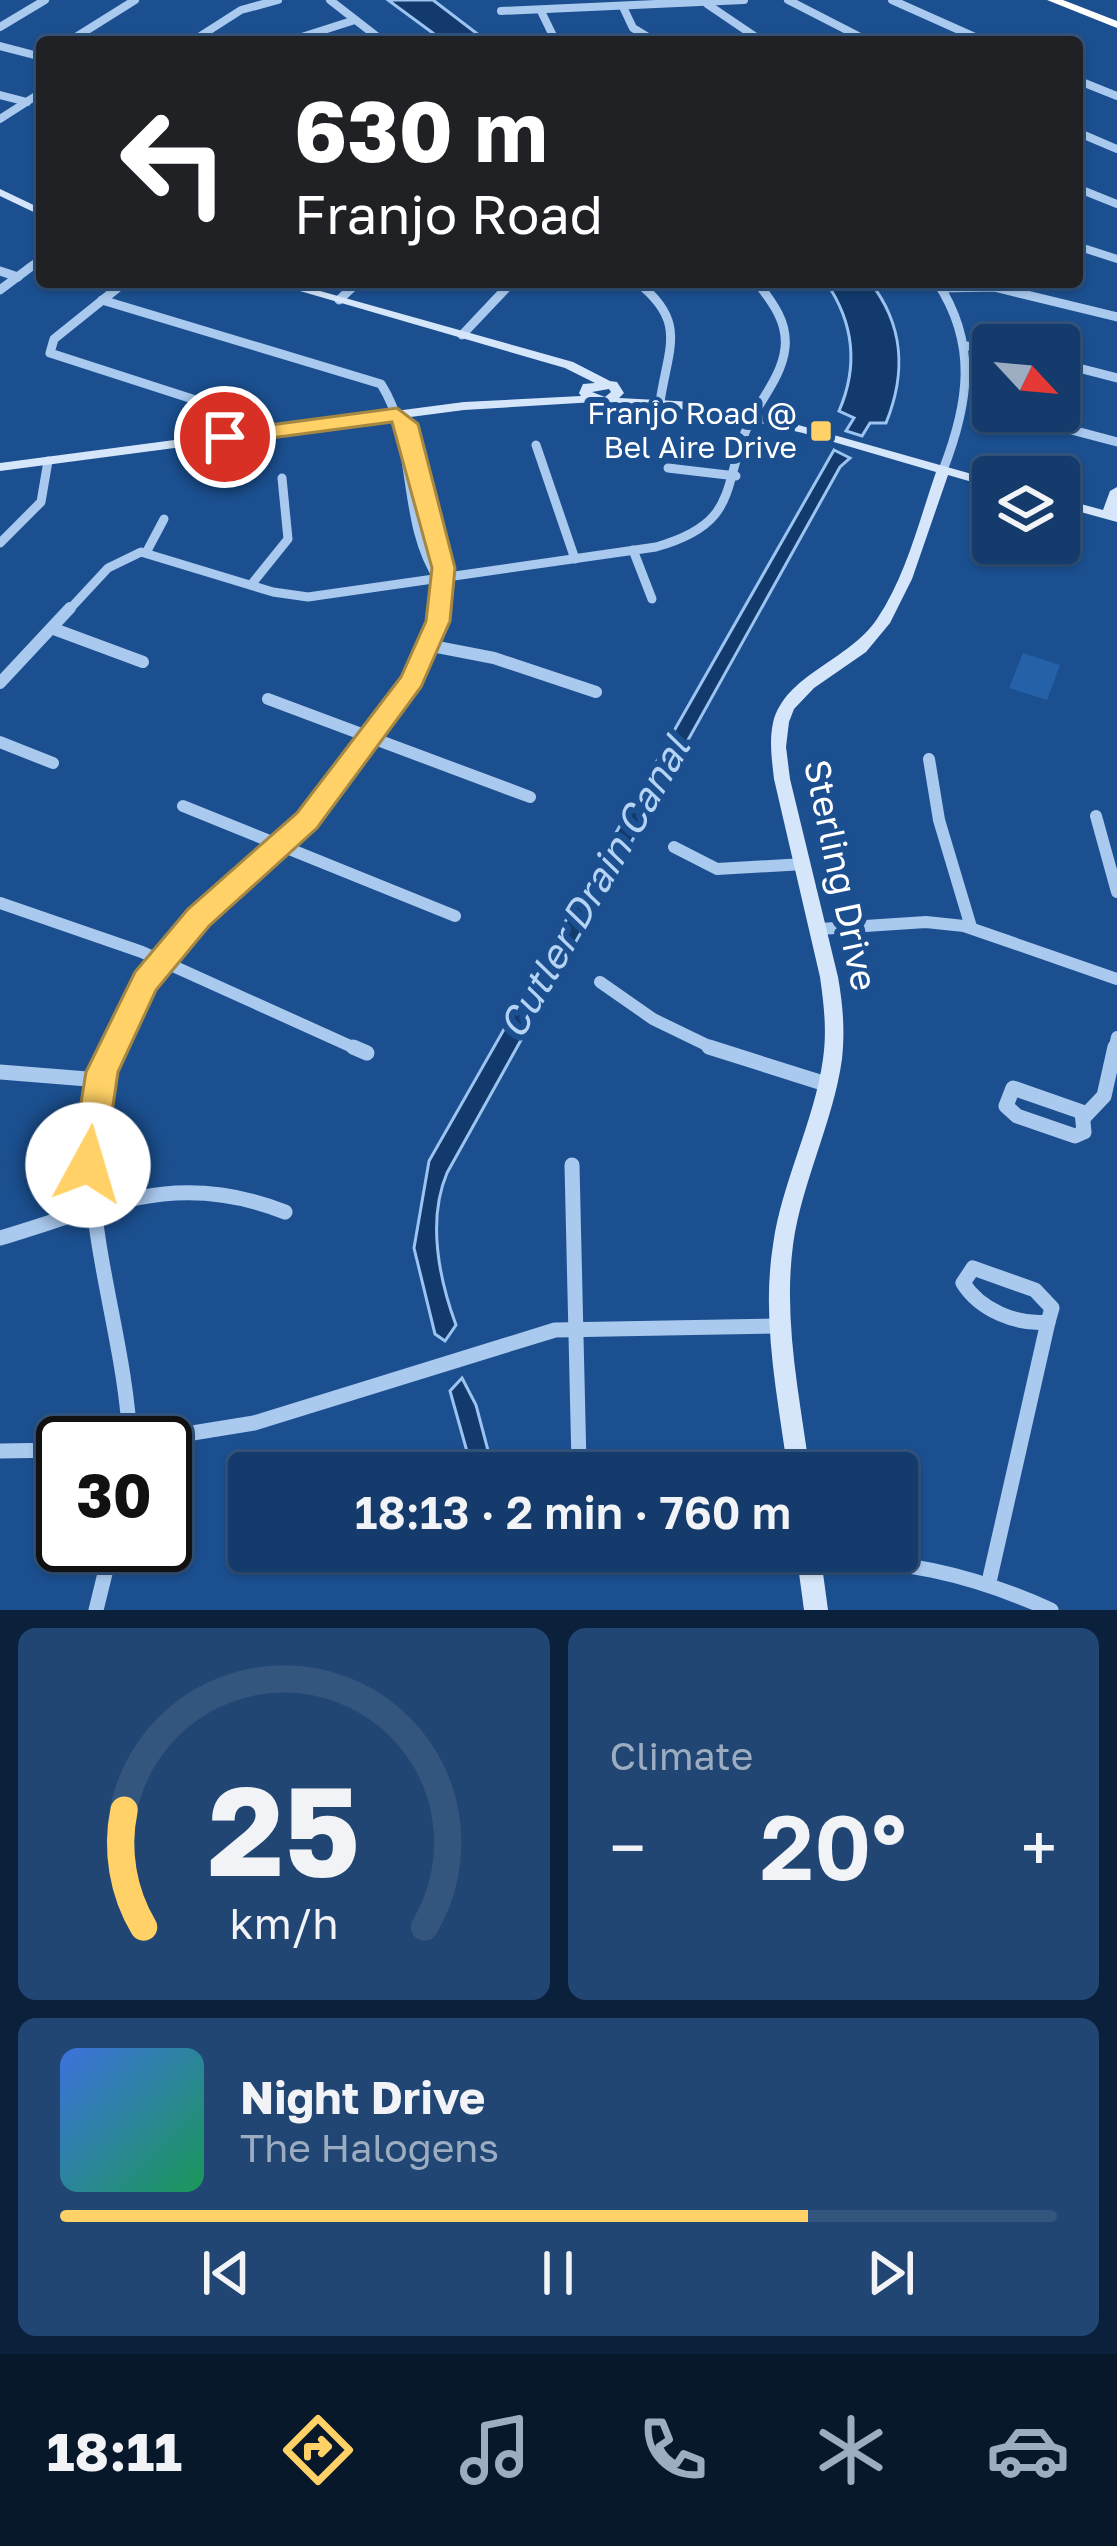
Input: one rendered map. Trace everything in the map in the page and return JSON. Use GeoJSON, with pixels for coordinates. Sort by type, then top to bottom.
{"type":"FeatureCollection","features":[{"type":"Feature","properties":{"kind":"highway"},"geometry":{"type":"LineString","coordinates":[[1053,0],[1117,20]]}},
{"type":"Feature","properties":{"kind":"highway"},"geometry":{"type":"LineString","coordinates":[[1077,0],[1117,20]]}},
{"type":"Feature","properties":{"kind":"street"},"geometry":{"type":"LineString","coordinates":[[0,27],[45,0]]}},
{"type":"Feature","properties":{"kind":"street"},"geometry":{"type":"LineString","coordinates":[[78,36],[135,0]]}},
{"type":"Feature","properties":{"kind":"street"},"geometry":{"type":"LineString","coordinates":[[200,36],[241,10],[278,0]]}},
{"type":"Feature","properties":{"kind":"street"},"geometry":{"type":"LineString","coordinates":[[330,0],[376,36]]}},
{"type":"Feature","properties":{"kind":"street"},"geometry":{"type":"LineString","coordinates":[[501,11],[745,0]]}},
{"type":"Feature","properties":{"kind":"street"},"geometry":{"type":"LineString","coordinates":[[788,0],[858,36]]}},
{"type":"Feature","properties":{"kind":"street"},"geometry":{"type":"LineString","coordinates":[[892,0],[973,36]]}},
{"type":"Feature","properties":{"kind":"street"},"geometry":{"type":"LineString","coordinates":[[707,4],[729,25],[751,36]]}},
{"type":"Feature","properties":{"kind":"street"},"geometry":{"type":"LineString","coordinates":[[624,9],[633,28],[646,36]]}},
{"type":"Feature","properties":{"kind":"street"},"geometry":{"type":"LineString","coordinates":[[541,11],[553,36]]}},
{"type":"Feature","properties":{"kind":"street"},"geometry":{"type":"LineString","coordinates":[[305,36],[355,20]]}},
{"type":"Feature","properties":{"kind":"street"},"geometry":{"type":"LineString","coordinates":[[0,46],[36,55]]}},
{"type":"Feature","properties":{"kind":"street"},"geometry":{"type":"LineString","coordinates":[[1083,82],[1117,96]]}},
{"type":"Feature","properties":{"kind":"street"},"geometry":{"type":"LineString","coordinates":[[0,95],[27,102]]}},
{"type":"Feature","properties":{"kind":"street"},"geometry":{"type":"LineString","coordinates":[[0,119],[36,96]]}},
{"type":"Feature","properties":{"kind":"street"},"geometry":{"type":"LineString","coordinates":[[1083,135],[1117,149]]}},
{"type":"Feature","properties":{"kind":"street"},"geometry":{"type":"LineString","coordinates":[[1083,190],[1117,204]]}},
{"type":"Feature","properties":{"kind":"street"},"geometry":{"type":"LineString","coordinates":[[0,192],[36,210]]}},
{"type":"Feature","properties":{"kind":"street"},"geometry":{"type":"LineString","coordinates":[[1083,248],[1117,259]]}},
{"type":"Feature","properties":{"kind":"street"},"geometry":{"type":"LineString","coordinates":[[0,290],[36,263]]}},
{"type":"Feature","properties":{"kind":"street"},"geometry":{"type":"LineString","coordinates":[[0,271],[18,277]]}},
{"type":"Feature","properties":{"kind":"street"},"geometry":{"type":"LineString","coordinates":[[118,288],[54,340],[49,351],[206,403],[220,415],[225,437]]}},
{"type":"Feature","properties":{"kind":"street"},"geometry":{"type":"LineString","coordinates":[[296,288],[463,335],[612,396],[755,418],[972,478]]}},
{"type":"Feature","properties":{"kind":"street"},"geometry":{"type":"LineString","coordinates":[[339,300],[352,288]]}},
{"type":"Feature","properties":{"kind":"street"},"geometry":{"type":"LineString","coordinates":[[463,335],[506,288]]}},
{"type":"Feature","properties":{"kind":"street"},"geometry":{"type":"LineString","coordinates":[[644,288],[663,304],[674,329],[660,402]]}},
{"type":"Feature","properties":{"kind":"street"},"geometry":{"type":"LineString","coordinates":[[0,683],[114,563],[147,551],[250,585],[308,597],[672,543],[704,526],[736,476],[742,441],[780,374],[784,345],[775,307],[761,288]]}},
{"type":"Feature","properties":{"kind":"street","name":"Sterling Drive"},"geometry":{"type":"LineString","coordinates":[[941,288],[972,366]]}},
{"type":"Feature","properties":{"kind":"street"},"geometry":{"type":"LineString","coordinates":[[998,288],[1117,317]]}},
{"type":"Feature","properties":{"kind":"street"},"geometry":{"type":"LineString","coordinates":[[103,300],[375,380],[390,392],[425,555],[439,580],[432,646],[284,847],[198,918],[161,960],[126,1014],[100,1080],[89,1137],[91,1210],[127,1353],[130,1416]]}},
{"type":"Feature","properties":{"kind":"street"},"geometry":{"type":"LineString","coordinates":[[966,346],[972,346]]}},
{"type":"Feature","properties":{"kind":"street"},"geometry":{"type":"LineString","coordinates":[[1080,368],[1117,378]]}},
{"type":"Feature","properties":{"kind":"street"},"geometry":{"type":"LineString","coordinates":[[0,467],[560,398],[590,385],[612,396]]}},
{"type":"Feature","properties":{"kind":"street","name":"Sterling Drive"},"geometry":{"type":"LineString","coordinates":[[797,1452],[782,1327],[787,1220],[829,1085],[834,1015],[820,928],[777,756],[782,717],[809,682],[856,652],[879,628],[943,470],[972,425]]}},
{"type":"Feature","properties":{"kind":"street"},"geometry":{"type":"LineString","coordinates":[[1079,432],[1117,442]]}},
{"type":"Feature","properties":{"kind":"street"},"geometry":{"type":"LineString","coordinates":[[536,445],[575,559]]}},
{"type":"Feature","properties":{"kind":"street"},"geometry":{"type":"LineString","coordinates":[[0,543],[41,502],[48,461]]}},
{"type":"Feature","properties":{"kind":"street"},"geometry":{"type":"LineString","coordinates":[[668,468],[736,476]]}},
{"type":"Feature","properties":{"kind":"street"},"geometry":{"type":"LineString","coordinates":[[250,585],[288,539],[282,478]]}},
{"type":"Feature","properties":{"kind":"street"},"geometry":{"type":"LineString","coordinates":[[1080,508],[1112,517],[1117,491]]}},
{"type":"Feature","properties":{"kind":"street"},"geometry":{"type":"LineString","coordinates":[[147,551],[164,519]]}},
{"type":"Feature","properties":{"kind":"street"},"geometry":{"type":"LineString","coordinates":[[633,550],[652,599]]}},
{"type":"Feature","properties":{"kind":"street"},"geometry":{"type":"LineString","coordinates":[[54,628],[143,662]]}},
{"type":"Feature","properties":{"kind":"street"},"geometry":{"type":"LineString","coordinates":[[432,646],[494,658],[596,692]]}},
{"type":"Feature","properties":{"kind":"street"},"geometry":{"type":"LineString","coordinates":[[268,699],[530,797]]}},
{"type":"Feature","properties":{"kind":"street"},"geometry":{"type":"LineString","coordinates":[[0,742],[53,764]]}},
{"type":"Feature","properties":{"kind":"street"},"geometry":{"type":"LineString","coordinates":[[929,759],[938,820],[971,927]]}},
{"type":"Feature","properties":{"kind":"street"},"geometry":{"type":"LineString","coordinates":[[183,806],[455,916]]}},
{"type":"Feature","properties":{"kind":"street"},"geometry":{"type":"LineString","coordinates":[[1096,816],[1117,892]]}},
{"type":"Feature","properties":{"kind":"street"},"geometry":{"type":"LineString","coordinates":[[674,847],[717,869],[804,864]]}},
{"type":"Feature","properties":{"kind":"street"},"geometry":{"type":"LineString","coordinates":[[0,903],[161,960],[367,1053]]}},
{"type":"Feature","properties":{"kind":"street"},"geometry":{"type":"LineString","coordinates":[[820,928],[926,922],[971,927],[1117,979]]}},
{"type":"Feature","properties":{"kind":"street"},"geometry":{"type":"LineString","coordinates":[[600,982],[627,1005],[721,1056],[829,1085]]}},
{"type":"Feature","properties":{"kind":"street"},"geometry":{"type":"LineString","coordinates":[[1085,1116],[1019,1088],[1005,1100],[1017,1116],[1075,1136],[1084,1132],[1085,1116],[1104,1096],[1117,1037]]}},
{"type":"Feature","properties":{"kind":"street"},"geometry":{"type":"LineString","coordinates":[[0,1072],[100,1080]]}},
{"type":"Feature","properties":{"kind":"street"},"geometry":{"type":"LineString","coordinates":[[572,1165],[579,1452]]}},
{"type":"Feature","properties":{"kind":"street"},"geometry":{"type":"LineString","coordinates":[[0,1238],[91,1210],[200,1186],[229,1188],[285,1212]]}},
{"type":"Feature","properties":{"kind":"street"},"geometry":{"type":"LineString","coordinates":[[988,1582],[1048,1322],[1051,1303],[1035,1290],[977,1267],[965,1276],[964,1288],[971,1298],[1028,1322],[1048,1322]]}},
{"type":"Feature","properties":{"kind":"street"},"geometry":{"type":"LineString","coordinates":[[192,1433],[254,1423],[574,1327],[782,1327]]}},
{"type":"Feature","properties":{"kind":"street"},"geometry":{"type":"LineString","coordinates":[[0,1451],[36,1450]]}},
{"type":"Feature","properties":{"kind":"street"},"geometry":{"type":"LineString","coordinates":[[918,1562],[988,1582],[1051,1610]]}},
{"type":"Feature","properties":{"kind":"street"},"geometry":{"type":"LineString","coordinates":[[96,1610],[105,1572]]}},
{"type":"Feature","properties":{"kind":"street"},"geometry":{"type":"LineString","coordinates":[[810,1572],[816,1610]]}},
{"type":"Feature","properties":{"kind":"shaded area"},"geometry":{"type":"Polygon","coordinates":[[[1023,653],[1060,665],[1047,700],[1009,688],[1023,653]]]}},
{"type":"Feature","properties":{"kind":"water"},"geometry":{"type":"Polygon","coordinates":[[[388,0],[433,0],[480,36],[437,36],[388,0]]]}},
{"type":"Feature","properties":{"kind":"water"},"geometry":{"type":"Polygon","coordinates":[[[830,288],[874,288],[895,333],[899,368],[892,405],[886,423],[870,423],[862,436],[846,431],[854,418],[839,411],[851,361],[848,329],[830,288]]]}},
{"type":"Feature","properties":{"kind":"water","name":"Cutler Drain Canal"},"geometry":{"type":"Polygon","coordinates":[[[834,450],[850,458],[840,467],[447,1173],[438,1210],[438,1249],[456,1325],[445,1341],[435,1334],[414,1248],[429,1161],[834,450]]]}},
{"type":"Feature","properties":{"kind":"water"},"geometry":{"type":"Polygon","coordinates":[[[462,1378],[476,1405],[488,1452],[467,1452],[450,1391],[462,1378]]]}},
{"type":"Feature","properties":{"kind":"place","name":"Franjo Road @ Bel Aire Drive"},"geometry":{"type":"Point","coordinates":[821,431]}},
{"type":"Feature","properties":{"kind":"route"},"geometry":{"type":"LineString","coordinates":[[88,1165],[95,1096],[107,1055],[146,981],[198,918],[277,853],[307,820],[412,680],[432,646],[438,621],[443,568],[407,424],[397,415],[225,437]]}}]}
